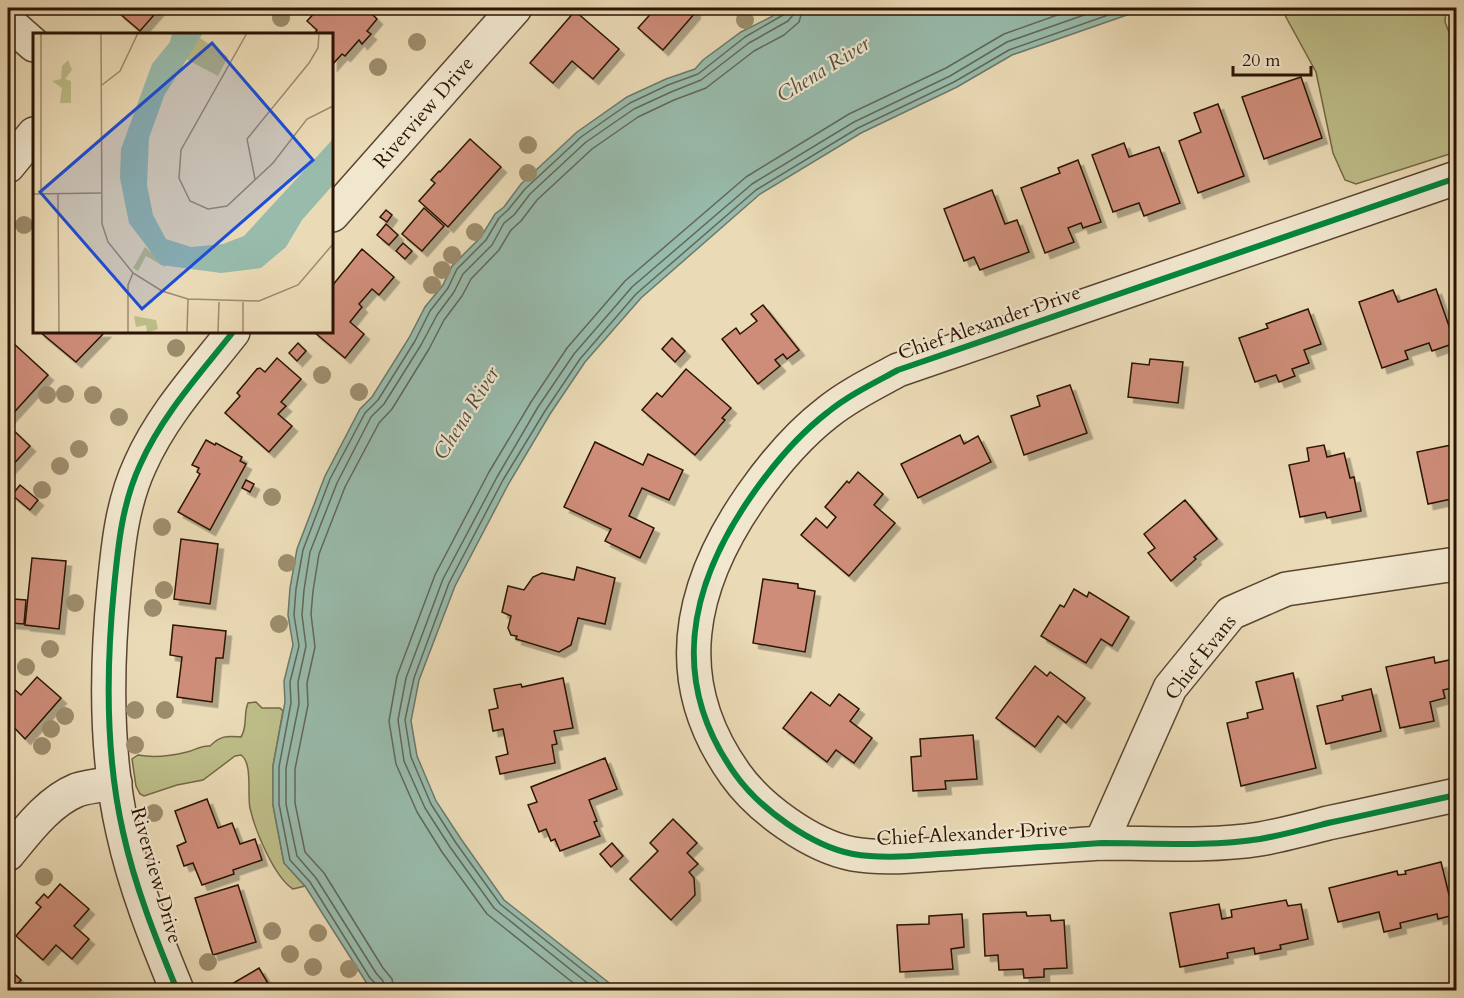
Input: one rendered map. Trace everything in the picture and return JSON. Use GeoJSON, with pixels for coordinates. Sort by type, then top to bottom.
{"type":"FeatureCollection","features":[{"type":"Feature","properties":{"kind":"street","name":"Riverview Drive"},"geometry":{"type":"LineString","coordinates":[[333,214],[515,8]]}},
{"type":"Feature","properties":{"kind":"street"},"geometry":{"type":"LineString","coordinates":[[8,22],[33,44]]}},
{"type":"Feature","properties":{"kind":"street"},"geometry":{"type":"LineString","coordinates":[[8,166],[33,135]]}},
{"type":"Feature","properties":{"kind":"street","name":"Chief Alexander Drive"},"geometry":{"type":"LineString","coordinates":[[1456,178],[898,370],[863,389],[828,412],[797,441],[770,470],[737,517],[715,557],[700,598],[694,634],[694,675],[704,717],[723,756],[746,789],[776,815],[812,839],[850,853],[895,857],[1101,843],[1191,844],[1259,839],[1456,795]]}},
{"type":"Feature","properties":{"kind":"street","name":"Riverview Drive"},"geometry":{"type":"LineString","coordinates":[[177,990],[146,912],[123,832],[115,783],[110,721],[111,625],[121,531],[127,501],[139,466],[152,439],[167,416],[232,333]]}},
{"type":"Feature","properties":{"kind":"street","name":"Chief Evans"},"geometry":{"type":"LineString","coordinates":[[1101,843],[1170,688],[1231,613],[1286,589],[1456,564]]}},
{"type":"Feature","properties":{"kind":"street"},"geometry":{"type":"LineString","coordinates":[[8,854],[38,819],[59,800],[78,790],[115,783]]}},
{"type":"Feature","properties":{"kind":"green space"},"geometry":{"type":"Polygon","coordinates":[[[1281,8],[1446,8],[1445,22],[1456,50],[1456,152],[1356,184],[1345,180],[1333,153],[1316,72],[1281,8]]]}},
{"type":"Feature","properties":{"kind":"green space"},"geometry":{"type":"Polygon","coordinates":[[[256,702],[262,708],[280,708],[283,711],[273,766],[273,805],[284,863],[305,886],[293,889],[272,864],[256,828],[249,802],[247,765],[241,755],[235,756],[203,780],[177,785],[144,796],[140,794],[136,786],[132,759],[138,755],[156,756],[181,753],[210,746],[224,737],[241,737],[248,703],[256,702]]]}},
{"type":"Feature","properties":{"kind":"water","name":"Chena River"},"geometry":{"type":"Polygon","coordinates":[[[783,8],[1147,8],[1012,55],[957,87],[861,133],[760,194],[641,298],[585,362],[550,414],[509,483],[455,586],[419,680],[411,721],[417,756],[436,801],[504,900],[618,990],[374,990],[366,982],[305,886],[284,863],[273,805],[273,766],[285,702],[284,681],[293,645],[288,615],[290,588],[297,549],[325,476],[360,409],[372,397],[409,338],[425,307],[443,285],[452,266],[481,237],[495,214],[504,207],[521,184],[577,132],[627,97],[695,69],[703,60],[741,32],[771,17],[783,8]]]}},
{"type":"Feature","properties":{"kind":"building"},"geometry":{"type":"Polygon","coordinates":[[[121,8],[160,8],[140,31],[119,13],[121,8]]]}},
{"type":"Feature","properties":{"kind":"building"},"geometry":{"type":"Polygon","coordinates":[[[319,8],[366,8],[377,19],[367,31],[371,34],[362,44],[359,40],[345,56],[342,54],[333,64],[333,33],[315,33],[317,30],[307,21],[319,8]]]}},
{"type":"Feature","properties":{"kind":"building"},"geometry":{"type":"Polygon","coordinates":[[[656,8],[697,8],[663,50],[638,28],[656,8]]]}},
{"type":"Feature","properties":{"kind":"building"},"geometry":{"type":"Polygon","coordinates":[[[575,11],[619,49],[593,79],[572,61],[553,83],[530,63],[575,11]]]}},
{"type":"Feature","properties":{"kind":"building"},"geometry":{"type":"Polygon","coordinates":[[[1301,77],[1322,138],[1264,159],[1242,97],[1301,77]]]}},
{"type":"Feature","properties":{"kind":"building"},"geometry":{"type":"Polygon","coordinates":[[[1218,104],[1244,176],[1198,193],[1179,141],[1201,132],[1194,113],[1218,104]]]}},
{"type":"Feature","properties":{"kind":"building"},"geometry":{"type":"Polygon","coordinates":[[[470,139],[501,167],[448,227],[419,201],[435,183],[431,180],[470,139]]]}},
{"type":"Feature","properties":{"kind":"building"},"geometry":{"type":"Polygon","coordinates":[[[1124,143],[1129,157],[1159,147],[1180,203],[1144,216],[1139,203],[1113,212],[1092,155],[1124,143]]]}},
{"type":"Feature","properties":{"kind":"building"},"geometry":{"type":"Polygon","coordinates":[[[1078,160],[1101,222],[1083,228],[1081,223],[1068,228],[1074,242],[1045,253],[1021,188],[1060,173],[1058,168],[1078,160]]]}},
{"type":"Feature","properties":{"kind":"building"},"geometry":{"type":"Polygon","coordinates":[[[992,190],[1005,224],[1017,220],[1029,252],[980,270],[974,257],[964,261],[944,209],[992,190]]]}},
{"type":"Feature","properties":{"kind":"building"},"geometry":{"type":"Polygon","coordinates":[[[424,208],[444,226],[422,251],[402,234],[424,208]]]}},
{"type":"Feature","properties":{"kind":"building"},"geometry":{"type":"Polygon","coordinates":[[[386,210],[392,215],[387,222],[380,217],[386,210]]]}},
{"type":"Feature","properties":{"kind":"building"},"geometry":{"type":"Polygon","coordinates":[[[386,224],[398,235],[389,245],[377,235],[386,224]]]}},
{"type":"Feature","properties":{"kind":"building"},"geometry":{"type":"Polygon","coordinates":[[[403,243],[412,251],[405,259],[396,251],[403,243]]]}},
{"type":"Feature","properties":{"kind":"building"},"geometry":{"type":"Polygon","coordinates":[[[362,249],[394,277],[379,295],[372,289],[359,304],[362,307],[350,322],[364,334],[345,358],[315,333],[333,333],[333,285],[362,249]]]}},
{"type":"Feature","properties":{"kind":"building"},"geometry":{"type":"Polygon","coordinates":[[[1436,289],[1455,343],[1432,351],[1429,343],[1405,351],[1408,359],[1382,368],[1359,302],[1393,290],[1398,302],[1436,289]]]}},
{"type":"Feature","properties":{"kind":"building"},"geometry":{"type":"Polygon","coordinates":[[[763,305],[799,350],[787,359],[783,354],[775,360],[780,366],[758,384],[722,339],[736,328],[740,334],[757,321],[751,314],[763,305]]]}},
{"type":"Feature","properties":{"kind":"building"},"geometry":{"type":"Polygon","coordinates":[[[1308,309],[1321,344],[1304,350],[1309,363],[1292,369],[1295,376],[1279,382],[1276,375],[1255,382],[1239,338],[1268,328],[1266,324],[1308,309]]]}},
{"type":"Feature","properties":{"kind":"building"},"geometry":{"type":"Polygon","coordinates":[[[41,333],[104,333],[76,362],[41,333]]]}},
{"type":"Feature","properties":{"kind":"building"},"geometry":{"type":"Polygon","coordinates":[[[672,338],[685,351],[675,362],[662,349],[672,338]]]}},
{"type":"Feature","properties":{"kind":"building"},"geometry":{"type":"Polygon","coordinates":[[[12,342],[48,375],[8,419],[8,347],[12,342]]]}},
{"type":"Feature","properties":{"kind":"building"},"geometry":{"type":"Polygon","coordinates":[[[298,343],[306,351],[297,361],[289,353],[298,343]]]}},
{"type":"Feature","properties":{"kind":"building"},"geometry":{"type":"Polygon","coordinates":[[[277,358],[301,379],[281,402],[286,406],[278,414],[292,426],[269,452],[225,413],[240,396],[237,393],[257,369],[260,368],[265,372],[277,358]]]}},
{"type":"Feature","properties":{"kind":"building"},"geometry":{"type":"Polygon","coordinates":[[[1150,359],[1183,362],[1178,403],[1128,397],[1132,363],[1149,365],[1150,359]]]}},
{"type":"Feature","properties":{"kind":"building"},"geometry":{"type":"Polygon","coordinates":[[[686,369],[731,408],[722,418],[725,420],[695,455],[642,410],[657,393],[662,397],[686,369]]]}},
{"type":"Feature","properties":{"kind":"building"},"geometry":{"type":"Polygon","coordinates":[[[1070,385],[1087,433],[1024,455],[1011,416],[1040,406],[1037,396],[1070,385]]]}},
{"type":"Feature","properties":{"kind":"building"},"geometry":{"type":"Polygon","coordinates":[[[8,425],[30,446],[8,470],[8,425]]]}},
{"type":"Feature","properties":{"kind":"building"},"geometry":{"type":"Polygon","coordinates":[[[960,435],[964,444],[978,436],[991,462],[918,498],[901,464],[960,435]]]}},
{"type":"Feature","properties":{"kind":"building"},"geometry":{"type":"Polygon","coordinates":[[[206,440],[242,457],[240,461],[246,464],[210,530],[178,512],[200,474],[197,472],[199,468],[192,465],[206,440]]]}},
{"type":"Feature","properties":{"kind":"building"},"geometry":{"type":"Polygon","coordinates":[[[595,442],[643,465],[648,454],[683,470],[669,500],[642,488],[629,516],[654,528],[640,558],[605,541],[611,529],[564,507],[595,442]]]}},
{"type":"Feature","properties":{"kind":"building"},"geometry":{"type":"Polygon","coordinates":[[[1456,444],[1456,498],[1428,504],[1417,452],[1456,444]]]}},
{"type":"Feature","properties":{"kind":"building"},"geometry":{"type":"Polygon","coordinates":[[[1324,445],[1327,457],[1344,453],[1350,478],[1354,477],[1361,511],[1327,518],[1325,512],[1300,517],[1289,465],[1309,461],[1307,448],[1324,445]]]}},
{"type":"Feature","properties":{"kind":"building"},"geometry":{"type":"Polygon","coordinates":[[[858,472],[883,494],[874,505],[895,523],[849,576],[801,535],[816,518],[827,528],[836,517],[825,507],[847,481],[849,483],[858,472]]]}},
{"type":"Feature","properties":{"kind":"building"},"geometry":{"type":"Polygon","coordinates":[[[246,480],[254,484],[250,492],[242,488],[246,480]]]}},
{"type":"Feature","properties":{"kind":"building"},"geometry":{"type":"Polygon","coordinates":[[[20,485],[38,500],[30,510],[12,495],[20,485]]]}},
{"type":"Feature","properties":{"kind":"building"},"geometry":{"type":"Polygon","coordinates":[[[1185,500],[1217,539],[1194,557],[1196,559],[1171,581],[1148,553],[1155,548],[1144,534],[1185,500]]]}},
{"type":"Feature","properties":{"kind":"building"},"geometry":{"type":"Polygon","coordinates":[[[181,539],[218,544],[210,604],[174,599],[181,539]]]}},
{"type":"Feature","properties":{"kind":"building"},"geometry":{"type":"Polygon","coordinates":[[[32,558],[66,561],[59,629],[25,625],[32,558]]]}},
{"type":"Feature","properties":{"kind":"building"},"geometry":{"type":"Polygon","coordinates":[[[577,567],[615,578],[605,624],[578,618],[571,645],[559,652],[516,639],[517,636],[511,635],[508,628],[511,616],[502,612],[508,586],[524,590],[533,577],[542,573],[574,580],[577,567]]]}},
{"type":"Feature","properties":{"kind":"building"},"geometry":{"type":"Polygon","coordinates":[[[763,579],[798,584],[798,588],[815,591],[805,652],[753,643],[763,579]]]}},
{"type":"Feature","properties":{"kind":"building"},"geometry":{"type":"Polygon","coordinates":[[[1074,589],[1087,597],[1089,592],[1129,617],[1112,646],[1101,639],[1086,663],[1041,636],[1060,605],[1064,607],[1074,589]]]}},
{"type":"Feature","properties":{"kind":"building"},"geometry":{"type":"Polygon","coordinates":[[[13,599],[26,600],[24,624],[11,623],[13,599]]]}},
{"type":"Feature","properties":{"kind":"building"},"geometry":{"type":"Polygon","coordinates":[[[173,625],[226,631],[223,658],[216,658],[212,702],[177,697],[182,657],[170,655],[173,625]]]}},
{"type":"Feature","properties":{"kind":"building"},"geometry":{"type":"Polygon","coordinates":[[[1434,657],[1435,663],[1454,659],[1456,687],[1443,690],[1445,698],[1430,702],[1434,721],[1400,728],[1386,667],[1434,657]]]}},
{"type":"Feature","properties":{"kind":"building"},"geometry":{"type":"Polygon","coordinates":[[[1035,666],[1047,676],[1050,672],[1085,698],[1066,723],[1058,716],[1035,747],[996,718],[1035,666]]]}},
{"type":"Feature","properties":{"kind":"building"},"geometry":{"type":"Polygon","coordinates":[[[1293,673],[1316,768],[1241,786],[1227,723],[1248,718],[1247,713],[1263,709],[1256,682],[1293,673]]]}},
{"type":"Feature","properties":{"kind":"building"},"geometry":{"type":"Polygon","coordinates":[[[37,677],[61,698],[25,739],[8,721],[8,697],[14,689],[21,695],[37,677]]]}},
{"type":"Feature","properties":{"kind":"building"},"geometry":{"type":"Polygon","coordinates":[[[563,678],[573,728],[554,731],[557,744],[552,745],[555,763],[500,774],[496,757],[508,754],[503,729],[493,731],[489,710],[498,708],[494,689],[521,684],[522,687],[563,678]]]}},
{"type":"Feature","properties":{"kind":"building"},"geometry":{"type":"Polygon","coordinates":[[[1371,689],[1381,731],[1326,744],[1317,706],[1343,700],[1342,696],[1371,689]]]}},
{"type":"Feature","properties":{"kind":"building"},"geometry":{"type":"Polygon","coordinates":[[[811,692],[830,706],[839,694],[859,709],[850,721],[872,738],[854,763],[836,750],[827,762],[783,728],[811,692]]]}},
{"type":"Feature","properties":{"kind":"building"},"geometry":{"type":"Polygon","coordinates":[[[973,735],[977,779],[945,781],[946,789],[913,791],[911,757],[921,756],[920,739],[973,735]]]}},
{"type":"Feature","properties":{"kind":"building"},"geometry":{"type":"Polygon","coordinates":[[[605,758],[617,789],[589,800],[600,836],[560,851],[555,839],[551,841],[546,829],[539,832],[528,805],[537,802],[531,787],[605,758]]]}},
{"type":"Feature","properties":{"kind":"building"},"geometry":{"type":"Polygon","coordinates":[[[207,799],[218,828],[232,823],[240,844],[255,839],[262,860],[233,870],[234,874],[202,885],[193,863],[184,866],[177,846],[186,842],[175,811],[207,799]]]}},
{"type":"Feature","properties":{"kind":"building"},"geometry":{"type":"Polygon","coordinates":[[[673,819],[697,843],[687,853],[698,864],[689,872],[694,878],[695,895],[671,920],[630,879],[658,851],[650,843],[673,819]]]}},
{"type":"Feature","properties":{"kind":"building"},"geometry":{"type":"Polygon","coordinates":[[[612,843],[623,856],[611,867],[600,854],[612,843]]]}},
{"type":"Feature","properties":{"kind":"building"},"geometry":{"type":"Polygon","coordinates":[[[1441,862],[1454,915],[1438,919],[1437,914],[1400,923],[1401,928],[1384,932],[1379,912],[1338,922],[1329,888],[1397,871],[1398,875],[1406,874],[1405,871],[1441,862]]]}},
{"type":"Feature","properties":{"kind":"building"},"geometry":{"type":"Polygon","coordinates":[[[60,884],[89,909],[74,926],[89,939],[72,959],[56,945],[43,960],[16,936],[41,907],[36,903],[44,894],[48,898],[60,884]]]}},
{"type":"Feature","properties":{"kind":"building"},"geometry":{"type":"Polygon","coordinates":[[[238,885],[256,942],[213,955],[195,898],[238,885]]]}},
{"type":"Feature","properties":{"kind":"building"},"geometry":{"type":"Polygon","coordinates":[[[1286,900],[1288,906],[1301,904],[1308,939],[1280,945],[1281,949],[1255,954],[1254,948],[1227,953],[1228,958],[1180,967],[1170,913],[1219,904],[1222,919],[1232,917],[1231,910],[1286,900]]]}},
{"type":"Feature","properties":{"kind":"building"},"geometry":{"type":"Polygon","coordinates":[[[1026,912],[1027,916],[1050,915],[1051,921],[1064,920],[1067,968],[1044,969],[1044,977],[1024,978],[1023,969],[999,970],[998,955],[985,956],[983,914],[1026,912]]]}},
{"type":"Feature","properties":{"kind":"building"},"geometry":{"type":"Polygon","coordinates":[[[962,914],[964,947],[951,949],[953,969],[900,972],[897,925],[929,924],[929,916],[962,914]]]}},
{"type":"Feature","properties":{"kind":"building"},"geometry":{"type":"Polygon","coordinates":[[[8,968],[21,980],[12,990],[8,990],[8,968]]]}},
{"type":"Feature","properties":{"kind":"building"},"geometry":{"type":"Polygon","coordinates":[[[259,968],[272,990],[233,990],[230,985],[259,968]]]}},
{"type":"Feature","properties":{"kind":"cycle path"},"geometry":{"type":"LineString","coordinates":[[1456,178],[898,370],[844,400],[806,430],[777,462],[730,529],[713,563],[701,598],[695,633],[694,668],[701,703],[714,739],[745,787],[787,824],[820,843],[853,854],[896,857],[1103,843],[1202,844],[1241,841],[1277,836],[1456,795]]}},
{"type":"Feature","properties":{"kind":"cycle path"},"geometry":{"type":"LineString","coordinates":[[177,990],[140,893],[117,802],[109,711],[111,618],[122,525],[129,495],[140,465],[170,412],[232,333]]}}]}
